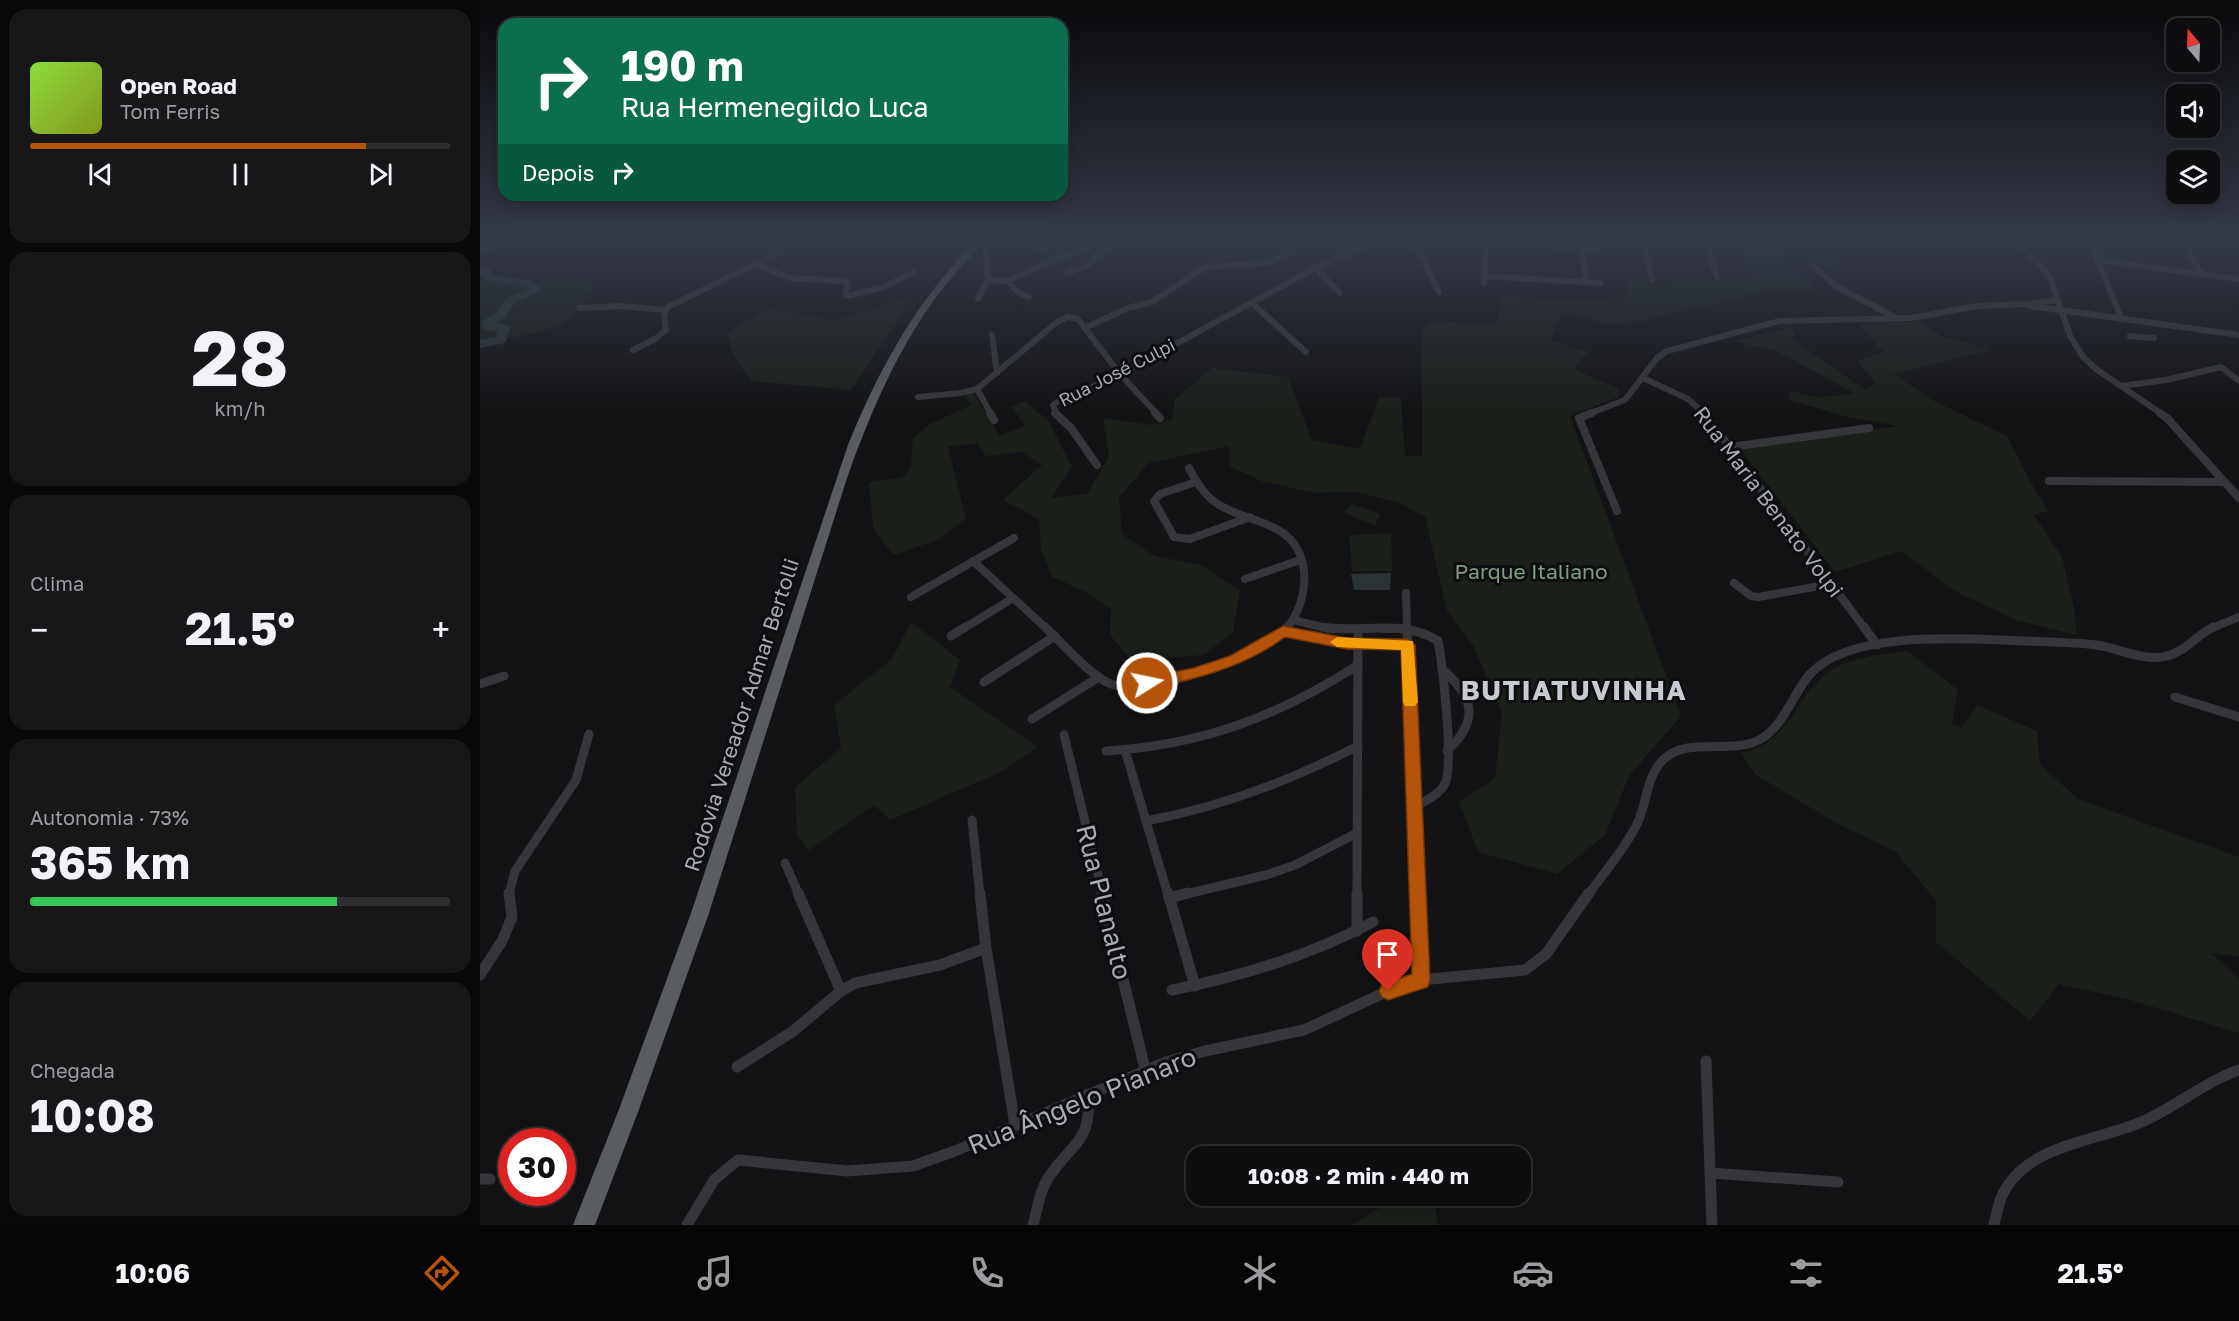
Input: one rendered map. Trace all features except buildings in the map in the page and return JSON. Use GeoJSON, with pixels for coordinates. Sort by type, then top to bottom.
{"type":"FeatureCollection","features":[{"type":"Feature","properties":{"kind":"highway","name":"Rodovia Vereador Admar Bertolli"},"geometry":{"type":"LineString","coordinates":[[584,1225],[687,950],[862,418],[887,366],[930,298]]}},
{"type":"Feature","properties":{"kind":"street"},"geometry":{"type":"LineString","coordinates":[[580,308],[621,306],[665,310],[688,298]]}},
{"type":"Feature","properties":{"kind":"street"},"geometry":{"type":"LineString","coordinates":[[1085,328],[1128,308],[1152,302],[1158,298]]}},
{"type":"Feature","properties":{"kind":"street","name":"Rua José Culpi"},"geometry":{"type":"LineString","coordinates":[[1096,465],[1071,428],[1054,412],[1053,405],[1063,398],[1109,380],[1261,298]]}},
{"type":"Feature","properties":{"kind":"street"},"geometry":{"type":"LineString","coordinates":[[1860,298],[1898,319]]}},
{"type":"Feature","properties":{"kind":"street"},"geometry":{"type":"LineString","coordinates":[[2113,298],[2122,320]]}},
{"type":"Feature","properties":{"kind":"street"},"geometry":{"type":"LineString","coordinates":[[1617,511],[1579,418],[1622,402],[1657,358],[1667,351],[1771,323],[1801,319],[1898,319],[1986,305],[2056,300],[2070,336],[2083,357],[2096,369],[2167,418],[2239,498]]}},
{"type":"Feature","properties":{"kind":"street"},"geometry":{"type":"LineString","coordinates":[[1252,303],[1296,346],[1306,352]]}},
{"type":"Feature","properties":{"kind":"street"},"geometry":{"type":"LineString","coordinates":[[2019,304],[2239,335]]}},
{"type":"Feature","properties":{"kind":"street"},"geometry":{"type":"LineString","coordinates":[[633,350],[655,339],[666,330],[665,310]]}},
{"type":"Feature","properties":{"kind":"street"},"geometry":{"type":"LineString","coordinates":[[918,397],[961,393],[977,389],[1058,321],[1075,318],[1119,373],[1160,418]]}},
{"type":"Feature","properties":{"kind":"street"},"geometry":{"type":"LineString","coordinates":[[2130,336],[2151,338],[2139,322]]}},
{"type":"Feature","properties":{"kind":"street"},"geometry":{"type":"LineString","coordinates":[[992,335],[997,373]]}},
{"type":"Feature","properties":{"kind":"street"},"geometry":{"type":"LineString","coordinates":[[2121,386],[2166,380],[2222,367],[2239,381]]}},
{"type":"Feature","properties":{"kind":"street","name":"Rua Maria Benato Volpi"},"geometry":{"type":"LineString","coordinates":[[1643,378],[1695,404],[1730,447],[1877,645]]}},
{"type":"Feature","properties":{"kind":"street"},"geometry":{"type":"LineString","coordinates":[[977,389],[994,420]]}},
{"type":"Feature","properties":{"kind":"street"},"geometry":{"type":"LineString","coordinates":[[1730,447],[1869,429]]}},
{"type":"Feature","properties":{"kind":"street"},"geometry":{"type":"LineString","coordinates":[[973,561],[1099,677],[1112,684],[1120,686],[1172,679],[1235,660],[1264,645],[1283,631],[1293,620],[1305,585],[1305,573],[1285,534],[1268,523],[1219,505],[1196,482],[1189,468]]}},
{"type":"Feature","properties":{"kind":"street"},"geometry":{"type":"LineString","coordinates":[[2049,481],[2224,482]]}},
{"type":"Feature","properties":{"kind":"street"},"geometry":{"type":"LineString","coordinates":[[1196,482],[1160,495],[1154,501],[1174,537],[1190,539],[1251,517]]}},
{"type":"Feature","properties":{"kind":"street"},"geometry":{"type":"LineString","coordinates":[[911,597],[1014,538]]}},
{"type":"Feature","properties":{"kind":"street"},"geometry":{"type":"LineString","coordinates":[[1245,579],[1300,560]]}},
{"type":"Feature","properties":{"kind":"street"},"geometry":{"type":"LineString","coordinates":[[1734,582],[1751,596],[1758,597],[1831,584]]}},
{"type":"Feature","properties":{"kind":"street"},"geometry":{"type":"LineString","coordinates":[[1406,593],[1421,980]]}},
{"type":"Feature","properties":{"kind":"street"},"geometry":{"type":"LineString","coordinates":[[951,636],[1013,598]]}},
{"type":"Feature","properties":{"kind":"street","name":"Rua Ângelo Pianaro"},"geometry":{"type":"LineString","coordinates":[[687,1225],[720,1173],[738,1160],[748,1159],[847,1171],[892,1169],[935,1159],[1145,1070],[1186,1056],[1304,1030],[1388,991],[1421,980],[1515,972],[1539,961],[1635,829],[1644,811],[1656,771],[1664,759],[1685,750],[1740,746],[1760,739],[1774,727],[1804,680],[1821,664],[1846,652],[1877,645],[1927,640],[1980,639],[2084,644],[2158,657],[2174,654],[2210,629],[2239,617]]}},
{"type":"Feature","properties":{"kind":"street"},"geometry":{"type":"LineString","coordinates":[[1293,620],[1324,628],[1407,630],[1426,634],[1438,641],[1442,669],[1448,772],[1444,786],[1414,808]]}},
{"type":"Feature","properties":{"kind":"street"},"geometry":{"type":"LineString","coordinates":[[1357,931],[1358,630]]}},
{"type":"Feature","properties":{"kind":"street"},"geometry":{"type":"LineString","coordinates":[[1283,631],[1320,640],[1358,644],[1408,645]]}},
{"type":"Feature","properties":{"kind":"street"},"geometry":{"type":"LineString","coordinates":[[984,681],[1055,636]]}},
{"type":"Feature","properties":{"kind":"street"},"geometry":{"type":"LineString","coordinates":[[1106,751],[1183,742],[1260,720],[1306,699],[1358,665]]}},
{"type":"Feature","properties":{"kind":"street"},"geometry":{"type":"LineString","coordinates":[[1442,669],[1465,693],[1470,714],[1465,734],[1447,751]]}},
{"type":"Feature","properties":{"kind":"street"},"geometry":{"type":"LineString","coordinates":[[480,684],[504,676]]}},
{"type":"Feature","properties":{"kind":"street"},"geometry":{"type":"LineString","coordinates":[[1032,719],[1099,677]]}},
{"type":"Feature","properties":{"kind":"street"},"geometry":{"type":"LineString","coordinates":[[2175,697],[2239,717]]}},
{"type":"Feature","properties":{"kind":"street"},"geometry":{"type":"LineString","coordinates":[[480,975],[512,916],[509,893],[515,871],[576,780],[589,734]]}},
{"type":"Feature","properties":{"kind":"street","name":"Rua Planalto"},"geometry":{"type":"LineString","coordinates":[[1064,735],[1145,1070]]}},
{"type":"Feature","properties":{"kind":"street"},"geometry":{"type":"LineString","coordinates":[[1146,821],[1201,811],[1250,796],[1305,773],[1358,746]]}},
{"type":"Feature","properties":{"kind":"street"},"geometry":{"type":"LineString","coordinates":[[1125,750],[1195,986]]}},
{"type":"Feature","properties":{"kind":"street"},"geometry":{"type":"LineString","coordinates":[[972,820],[986,948],[1014,1125]]}},
{"type":"Feature","properties":{"kind":"street"},"geometry":{"type":"LineString","coordinates":[[1169,898],[1266,875],[1295,865],[1357,833]]}},
{"type":"Feature","properties":{"kind":"street"},"geometry":{"type":"LineString","coordinates":[[784,863],[841,991]]}},
{"type":"Feature","properties":{"kind":"street"},"geometry":{"type":"LineString","coordinates":[[1172,990],[1292,961],[1373,922]]}},
{"type":"Feature","properties":{"kind":"street"},"geometry":{"type":"LineString","coordinates":[[737,1067],[777,1043],[813,1017],[841,991],[855,983],[940,965],[986,948]]}},
{"type":"Feature","properties":{"kind":"street"},"geometry":{"type":"LineString","coordinates":[[1706,1061],[1712,1225]]}},
{"type":"Feature","properties":{"kind":"street"},"geometry":{"type":"LineString","coordinates":[[1994,1225],[2002,1196],[2013,1178],[2027,1165],[2060,1148],[2148,1119],[2208,1083],[2239,1070]]}},
{"type":"Feature","properties":{"kind":"street"},"geometry":{"type":"LineString","coordinates":[[1033,1225],[1047,1180],[1074,1151],[1083,1137],[1091,1111],[1088,1094]]}},
{"type":"Feature","properties":{"kind":"street"},"geometry":{"type":"LineString","coordinates":[[1710,1173],[1838,1182]]}},
{"type":"Feature","properties":{"kind":"green space"},"geometry":{"type":"Polygon","coordinates":[[[480,298],[587,298],[577,312],[552,328],[480,344],[480,298]]]}},
{"type":"Feature","properties":{"kind":"green space"},"geometry":{"type":"Polygon","coordinates":[[[907,298],[900,318],[851,390],[751,381],[732,354],[727,333],[769,308],[835,320],[907,298]]]}},
{"type":"Feature","properties":{"kind":"green space","name":"Parque Italiano"},"geometry":{"type":"Polygon","coordinates":[[[1503,298],[1624,302],[1625,298],[1740,298],[1682,310],[1648,320],[1610,325],[1563,312],[1550,340],[1588,352],[1574,369],[1619,389],[1619,397],[1570,416],[1681,716],[1629,776],[1605,835],[1557,874],[1478,852],[1459,802],[1495,778],[1502,713],[1474,647],[1447,611],[1425,517],[1398,502],[1355,492],[1315,493],[1261,481],[1229,466],[1229,446],[1149,463],[1119,497],[1122,534],[1154,556],[1201,565],[1240,591],[1233,633],[1203,655],[1132,661],[1110,635],[1111,609],[1086,592],[1052,577],[1041,550],[1039,519],[1003,500],[1042,465],[1022,452],[986,456],[977,443],[948,447],[966,519],[937,540],[893,555],[873,527],[869,482],[902,478],[911,466],[913,438],[930,424],[971,405],[964,397],[972,392],[1000,436],[1025,425],[1011,407],[1024,401],[1048,420],[1072,467],[1051,498],[1087,494],[1109,456],[1103,418],[1152,425],[1172,419],[1175,399],[1212,368],[1288,377],[1312,440],[1360,449],[1379,397],[1401,398],[1405,456],[1422,456],[1422,329],[1436,321],[1496,325],[1503,298]]]}},
{"type":"Feature","properties":{"kind":"green space"},"geometry":{"type":"Polygon","coordinates":[[[1920,321],[1940,335],[1990,350],[1894,374],[1934,401],[2007,436],[2048,511],[2034,515],[2062,557],[2074,607],[2077,635],[2015,620],[1953,590],[1902,551],[1835,572],[1740,449],[1898,426],[1847,417],[1789,400],[1790,391],[1816,397],[1856,394],[1776,351],[1733,341],[1790,327],[1796,334],[1791,338],[1865,390],[1876,383],[1857,361],[1884,352],[1859,325],[1920,321]]]}},
{"type":"Feature","properties":{"kind":"green space"},"geometry":{"type":"Polygon","coordinates":[[[1351,504],[1381,514],[1375,525],[1344,513],[1351,504]]]}},
{"type":"Feature","properties":{"kind":"green space"},"geometry":{"type":"Polygon","coordinates":[[[1391,533],[1392,571],[1352,571],[1349,535],[1391,533]]]}},
{"type":"Feature","properties":{"kind":"green space"},"geometry":{"type":"Polygon","coordinates":[[[911,622],[960,660],[950,687],[1038,747],[1001,772],[890,820],[874,805],[808,851],[797,835],[795,787],[841,748],[834,705],[892,659],[911,622]]]}},
{"type":"Feature","properties":{"kind":"green space"},"geometry":{"type":"Polygon","coordinates":[[[1907,651],[1958,690],[1952,724],[1962,728],[1977,705],[2037,731],[2040,764],[2078,799],[2239,857],[2239,956],[2211,953],[2239,978],[2239,1033],[2130,1000],[2059,984],[2030,1021],[1936,942],[1936,901],[1896,852],[1838,824],[1756,775],[1741,753],[1758,748],[1782,729],[1808,693],[1831,670],[1857,660],[1907,651]]]}},
{"type":"Feature","properties":{"kind":"green space"},"geometry":{"type":"Polygon","coordinates":[[[1383,1206],[1435,1206],[1438,1225],[1352,1225],[1383,1206]]]}},
{"type":"Feature","properties":{"kind":"shaded area"},"geometry":{"type":"Polygon","coordinates":[[[1391,573],[1390,590],[1354,590],[1351,574],[1391,573]]]}},
{"type":"Feature","properties":{"kind":"waterway"},"geometry":{"type":"LineString","coordinates":[[480,344],[501,340],[504,328],[488,326],[487,322],[502,314],[501,312],[511,300],[516,298]]}},
{"type":"Feature","properties":{"kind":"slow traffic"},"geometry":{"type":"LineString","coordinates":[[1337,642],[1408,645],[1410,702]]}},
{"type":"Feature","properties":{"kind":"district","name":"BUTIATUVINHA"},"geometry":{"type":"Point","coordinates":[1574,691]}},
{"type":"Feature","properties":{"kind":"route"},"geometry":{"type":"LineString","coordinates":[[1147,683],[1194,674],[1235,660],[1251,653],[1283,631],[1320,640],[1408,645],[1421,980],[1388,991]]}}]}
